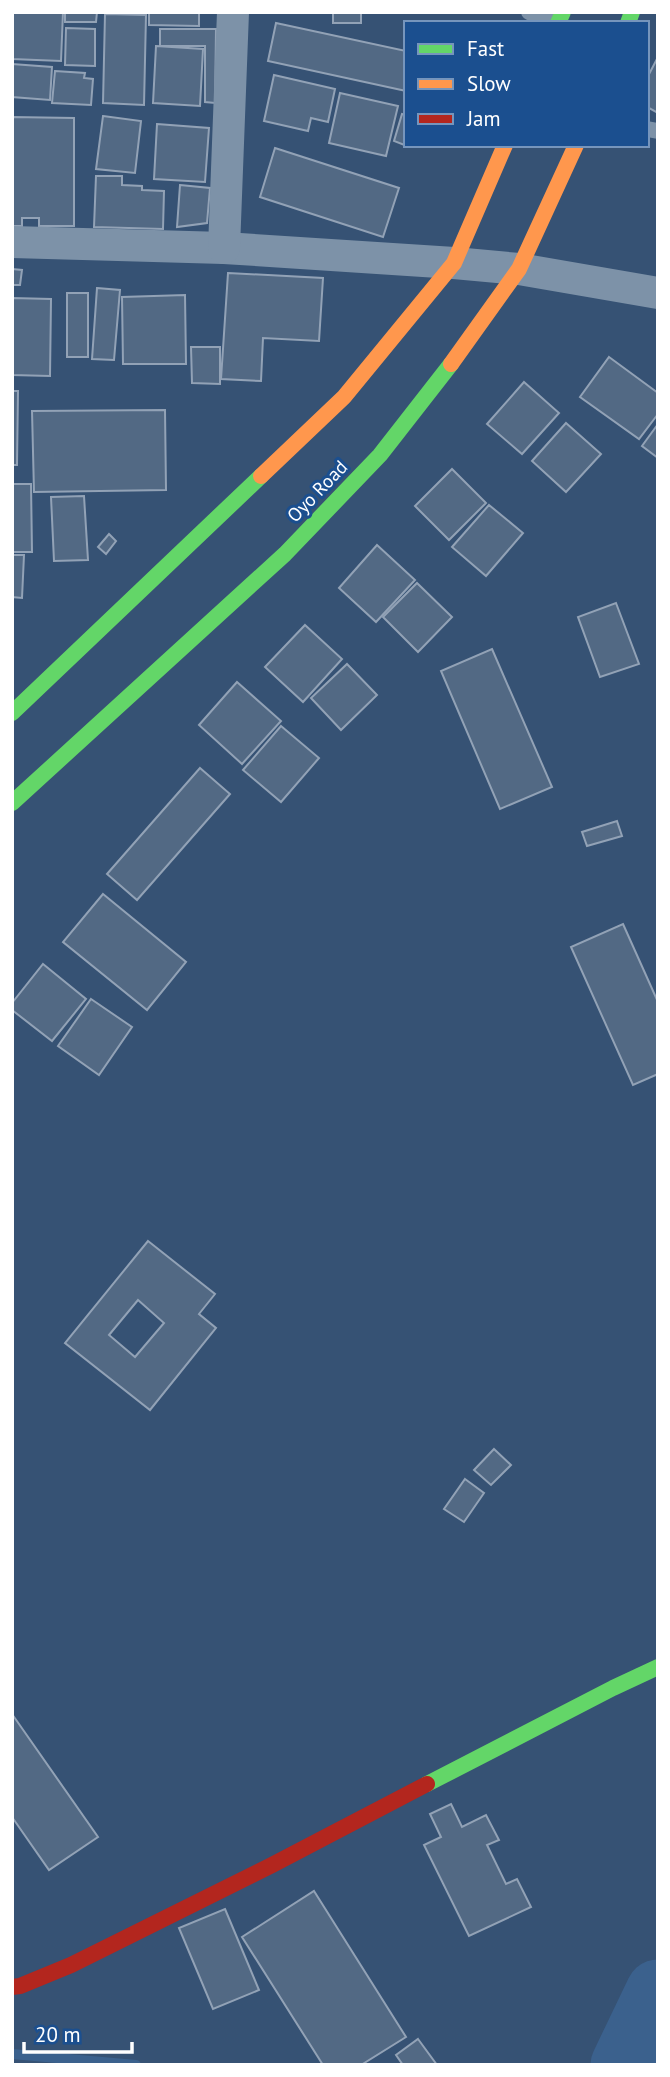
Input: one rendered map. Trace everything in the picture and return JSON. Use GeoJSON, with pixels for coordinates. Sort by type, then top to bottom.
{"type":"FeatureCollection","features":[{"type":"Feature","properties":{"kind":"main road"},"geometry":{"type":"LineString","coordinates":[[12,713],[344,397],[454,263],[504,147]]}},
{"type":"Feature","properties":{"kind":"main road","name":"Oyo Road"},"geometry":{"type":"LineString","coordinates":[[12,803],[285,554],[380,456],[434,388],[519,270],[575,147]]}},
{"type":"Feature","properties":{"kind":"main road"},"geometry":{"type":"LineString","coordinates":[[12,1987],[71,1965],[658,1667]]}},
{"type":"Feature","properties":{"kind":"street"},"geometry":{"type":"LineString","coordinates":[[224,248],[233,12]]}},
{"type":"Feature","properties":{"kind":"street"},"geometry":{"type":"LineString","coordinates":[[12,242],[224,248],[454,263],[519,270],[658,293]]}},
{"type":"Feature","properties":{"kind":"lane"},"geometry":{"type":"LineString","coordinates":[[529,12],[560,18]]}},
{"type":"Feature","properties":{"kind":"building"},"geometry":{"type":"Polygon","coordinates":[[[12,12],[63,12],[61,61],[12,59],[12,12]]]}},
{"type":"Feature","properties":{"kind":"building"},"geometry":{"type":"Polygon","coordinates":[[[65,12],[97,12],[96,22],[65,22],[65,12]]]}},
{"type":"Feature","properties":{"kind":"building"},"geometry":{"type":"Polygon","coordinates":[[[149,12],[199,12],[199,26],[149,25],[149,12]]]}},
{"type":"Feature","properties":{"kind":"building"},"geometry":{"type":"Polygon","coordinates":[[[333,12],[361,12],[361,23],[333,23],[333,12]]]}},
{"type":"Feature","properties":{"kind":"building"},"geometry":{"type":"Polygon","coordinates":[[[105,14],[146,15],[144,105],[103,103],[105,14]]]}},
{"type":"Feature","properties":{"kind":"building"},"geometry":{"type":"Polygon","coordinates":[[[276,23],[404,51],[404,91],[268,61],[276,23]]]}},
{"type":"Feature","properties":{"kind":"building"},"geometry":{"type":"Polygon","coordinates":[[[66,28],[95,29],[95,66],[65,65],[66,28]]]}},
{"type":"Feature","properties":{"kind":"building"},"geometry":{"type":"Polygon","coordinates":[[[160,29],[216,29],[215,103],[205,102],[205,46],[160,46],[160,29]]]}},
{"type":"Feature","properties":{"kind":"building"},"geometry":{"type":"Polygon","coordinates":[[[156,46],[203,49],[200,106],[153,103],[156,46]]]}},
{"type":"Feature","properties":{"kind":"building"},"geometry":{"type":"Polygon","coordinates":[[[658,57],[658,113],[649,108],[649,74],[658,57]]]}},
{"type":"Feature","properties":{"kind":"building"},"geometry":{"type":"Polygon","coordinates":[[[12,64],[52,67],[50,100],[12,97],[12,64]]]}},
{"type":"Feature","properties":{"kind":"building"},"geometry":{"type":"Polygon","coordinates":[[[55,71],[85,73],[84,78],[93,79],[91,105],[52,103],[55,71]]]}},
{"type":"Feature","properties":{"kind":"building"},"geometry":{"type":"Polygon","coordinates":[[[274,75],[335,89],[328,122],[311,118],[308,131],[264,121],[274,75]]]}},
{"type":"Feature","properties":{"kind":"building"},"geometry":{"type":"Polygon","coordinates":[[[340,93],[398,106],[386,156],[329,143],[340,93]]]}},
{"type":"Feature","properties":{"kind":"building"},"geometry":{"type":"Polygon","coordinates":[[[402,114],[404,114],[404,145],[394,141],[402,114]]]}},
{"type":"Feature","properties":{"kind":"building"},"geometry":{"type":"Polygon","coordinates":[[[103,116],[141,121],[135,173],[96,169],[103,116]]]}},
{"type":"Feature","properties":{"kind":"building"},"geometry":{"type":"Polygon","coordinates":[[[12,117],[74,118],[74,226],[39,226],[39,218],[22,218],[22,226],[12,226],[12,117]]]}},
{"type":"Feature","properties":{"kind":"building"},"geometry":{"type":"Polygon","coordinates":[[[157,124],[209,128],[205,182],[154,179],[157,124]]]}},
{"type":"Feature","properties":{"kind":"building"},"geometry":{"type":"Polygon","coordinates":[[[275,148],[399,188],[383,237],[260,197],[275,148]]]}},
{"type":"Feature","properties":{"kind":"building"},"geometry":{"type":"Polygon","coordinates":[[[96,176],[122,176],[122,185],[142,186],[142,190],[164,191],[163,229],[94,227],[96,176]]]}},
{"type":"Feature","properties":{"kind":"building"},"geometry":{"type":"Polygon","coordinates":[[[180,185],[210,188],[207,223],[177,227],[180,185]]]}},
{"type":"Feature","properties":{"kind":"building"},"geometry":{"type":"Polygon","coordinates":[[[12,269],[22,270],[20,285],[12,285],[12,269]]]}},
{"type":"Feature","properties":{"kind":"building"},"geometry":{"type":"Polygon","coordinates":[[[228,273],[323,278],[319,341],[263,338],[261,381],[221,379],[228,273]]]}},
{"type":"Feature","properties":{"kind":"building"},"geometry":{"type":"Polygon","coordinates":[[[97,288],[120,290],[114,360],[92,359],[97,288]]]}},
{"type":"Feature","properties":{"kind":"building"},"geometry":{"type":"Polygon","coordinates":[[[67,293],[88,293],[88,357],[67,357],[67,293]]]}},
{"type":"Feature","properties":{"kind":"building"},"geometry":{"type":"Polygon","coordinates":[[[185,295],[186,364],[123,364],[122,297],[185,295]]]}},
{"type":"Feature","properties":{"kind":"building"},"geometry":{"type":"Polygon","coordinates":[[[12,298],[51,299],[50,376],[12,375],[12,298]]]}},
{"type":"Feature","properties":{"kind":"building"},"geometry":{"type":"Polygon","coordinates":[[[191,347],[220,347],[220,384],[192,383],[191,347]]]}},
{"type":"Feature","properties":{"kind":"building"},"geometry":{"type":"Polygon","coordinates":[[[609,357],[658,393],[658,414],[639,439],[580,397],[609,357]]]}},
{"type":"Feature","properties":{"kind":"building"},"geometry":{"type":"Polygon","coordinates":[[[524,382],[559,413],[522,454],[487,424],[524,382]]]}},
{"type":"Feature","properties":{"kind":"building"},"geometry":{"type":"Polygon","coordinates":[[[12,391],[18,391],[17,465],[12,465],[12,391]]]}},
{"type":"Feature","properties":{"kind":"building"},"geometry":{"type":"Polygon","coordinates":[[[165,410],[166,490],[34,492],[32,411],[165,410]]]}},
{"type":"Feature","properties":{"kind":"building"},"geometry":{"type":"Polygon","coordinates":[[[566,423],[601,454],[566,492],[532,461],[566,423]]]}},
{"type":"Feature","properties":{"kind":"building"},"geometry":{"type":"Polygon","coordinates":[[[658,424],[658,458],[642,446],[658,424]]]}},
{"type":"Feature","properties":{"kind":"building"},"geometry":{"type":"Polygon","coordinates":[[[452,469],[486,503],[449,540],[415,506],[452,469]]]}},
{"type":"Feature","properties":{"kind":"building"},"geometry":{"type":"Polygon","coordinates":[[[12,484],[31,484],[32,552],[12,552],[12,484]]]}},
{"type":"Feature","properties":{"kind":"building"},"geometry":{"type":"Polygon","coordinates":[[[84,496],[88,560],[54,561],[51,497],[84,496]]]}},
{"type":"Feature","properties":{"kind":"building"},"geometry":{"type":"Polygon","coordinates":[[[489,505],[523,533],[486,576],[452,547],[489,505]]]}},
{"type":"Feature","properties":{"kind":"building"},"geometry":{"type":"Polygon","coordinates":[[[109,534],[116,541],[106,554],[98,547],[109,534]]]}},
{"type":"Feature","properties":{"kind":"building"},"geometry":{"type":"Polygon","coordinates":[[[377,545],[415,580],[376,622],[339,588],[377,545]]]}},
{"type":"Feature","properties":{"kind":"building"},"geometry":{"type":"Polygon","coordinates":[[[12,555],[24,555],[22,598],[12,597],[12,555]]]}},
{"type":"Feature","properties":{"kind":"building"},"geometry":{"type":"Polygon","coordinates":[[[417,583],[452,617],[418,652],[383,617],[417,583]]]}},
{"type":"Feature","properties":{"kind":"building"},"geometry":{"type":"Polygon","coordinates":[[[616,603],[639,664],[600,677],[578,617],[616,603]]]}},
{"type":"Feature","properties":{"kind":"building"},"geometry":{"type":"Polygon","coordinates":[[[305,625],[342,659],[303,702],[265,667],[305,625]]]}},
{"type":"Feature","properties":{"kind":"building"},"geometry":{"type":"Polygon","coordinates":[[[492,649],[552,787],[500,809],[441,671],[492,649]]]}},
{"type":"Feature","properties":{"kind":"building"},"geometry":{"type":"Polygon","coordinates":[[[347,664],[377,695],[341,730],[311,698],[347,664]]]}},
{"type":"Feature","properties":{"kind":"building"},"geometry":{"type":"Polygon","coordinates":[[[237,682],[281,721],[242,764],[199,725],[237,682]]]}},
{"type":"Feature","properties":{"kind":"building"},"geometry":{"type":"Polygon","coordinates":[[[281,726],[319,758],[281,802],[243,770],[281,726]]]}},
{"type":"Feature","properties":{"kind":"building"},"geometry":{"type":"Polygon","coordinates":[[[200,768],[230,794],[137,900],[107,874],[200,768]]]}},
{"type":"Feature","properties":{"kind":"building"},"geometry":{"type":"Polygon","coordinates":[[[617,821],[622,836],[587,846],[582,832],[617,821]]]}},
{"type":"Feature","properties":{"kind":"building"},"geometry":{"type":"Polygon","coordinates":[[[103,894],[186,962],[147,1010],[63,942],[103,894]]]}},
{"type":"Feature","properties":{"kind":"building"},"geometry":{"type":"Polygon","coordinates":[[[623,924],[658,1002],[658,1074],[633,1085],[571,947],[623,924]]]}},
{"type":"Feature","properties":{"kind":"building"},"geometry":{"type":"Polygon","coordinates":[[[43,964],[86,999],[52,1041],[12,1010],[12,1003],[43,964]]]}},
{"type":"Feature","properties":{"kind":"building"},"geometry":{"type":"Polygon","coordinates":[[[91,999],[132,1027],[99,1075],[58,1046],[91,999]]]}},
{"type":"Feature","properties":{"kind":"building"},"geometry":{"type":"Polygon","coordinates":[[[148,1241],[215,1294],[199,1314],[216,1328],[150,1410],[65,1343],[148,1241]],[[138,1300],[109,1335],[135,1357],[164,1323],[138,1300]]]}},
{"type":"Feature","properties":{"kind":"building"},"geometry":{"type":"Polygon","coordinates":[[[494,1449],[511,1465],[491,1485],[474,1470],[494,1449]]]}},
{"type":"Feature","properties":{"kind":"building"},"geometry":{"type":"Polygon","coordinates":[[[465,1479],[484,1493],[464,1522],[444,1509],[465,1479]]]}},
{"type":"Feature","properties":{"kind":"building"},"geometry":{"type":"Polygon","coordinates":[[[12,1714],[98,1837],[49,1870],[12,1817],[12,1714]]]}},
{"type":"Feature","properties":{"kind":"building"},"geometry":{"type":"Polygon","coordinates":[[[451,1804],[462,1827],[486,1815],[499,1840],[487,1845],[506,1884],[517,1879],[531,1907],[469,1936],[424,1845],[441,1837],[430,1814],[451,1804]]]}},
{"type":"Feature","properties":{"kind":"building"},"geometry":{"type":"Polygon","coordinates":[[[314,1891],[406,2037],[361,2065],[323,2065],[242,1937],[314,1891]]]}},
{"type":"Feature","properties":{"kind":"building"},"geometry":{"type":"Polygon","coordinates":[[[225,1909],[259,1990],[213,2009],[179,1928],[225,1909]]]}},
{"type":"Feature","properties":{"kind":"building"},"geometry":{"type":"Polygon","coordinates":[[[418,2039],[437,2065],[403,2065],[396,2055],[418,2039]]]}},
{"type":"Feature","properties":{"kind":"waterway"},"geometry":{"type":"LineString","coordinates":[[623,2065],[658,1992]]}},
{"type":"Feature","properties":{"kind":"waterway"},"geometry":{"type":"LineString","coordinates":[[12,2054],[136,2065]]}},
{"type":"Feature","properties":{"kind":"traffic: fast"},"geometry":{"type":"LineString","coordinates":[[559,21],[563,12]]}},
{"type":"Feature","properties":{"kind":"traffic: fast"},"geometry":{"type":"LineString","coordinates":[[629,21],[632,12]]}},
{"type":"Feature","properties":{"kind":"traffic: fast"},"geometry":{"type":"LineString","coordinates":[[12,803],[285,554],[380,455],[451,364]]}},
{"type":"Feature","properties":{"kind":"traffic: fast"},"geometry":{"type":"LineString","coordinates":[[12,713],[261,476]]}},
{"type":"Feature","properties":{"kind":"traffic: fast"},"geometry":{"type":"LineString","coordinates":[[427,1784],[658,1667]]}},
{"type":"Feature","properties":{"kind":"traffic: slow"},"geometry":{"type":"LineString","coordinates":[[261,476],[344,397],[454,263],[504,147]]}},
{"type":"Feature","properties":{"kind":"traffic: slow"},"geometry":{"type":"LineString","coordinates":[[451,364],[519,269],[575,147]]}},
{"type":"Feature","properties":{"kind":"traffic: jam"},"geometry":{"type":"LineString","coordinates":[[12,1987],[71,1965],[427,1784]]}}]}
